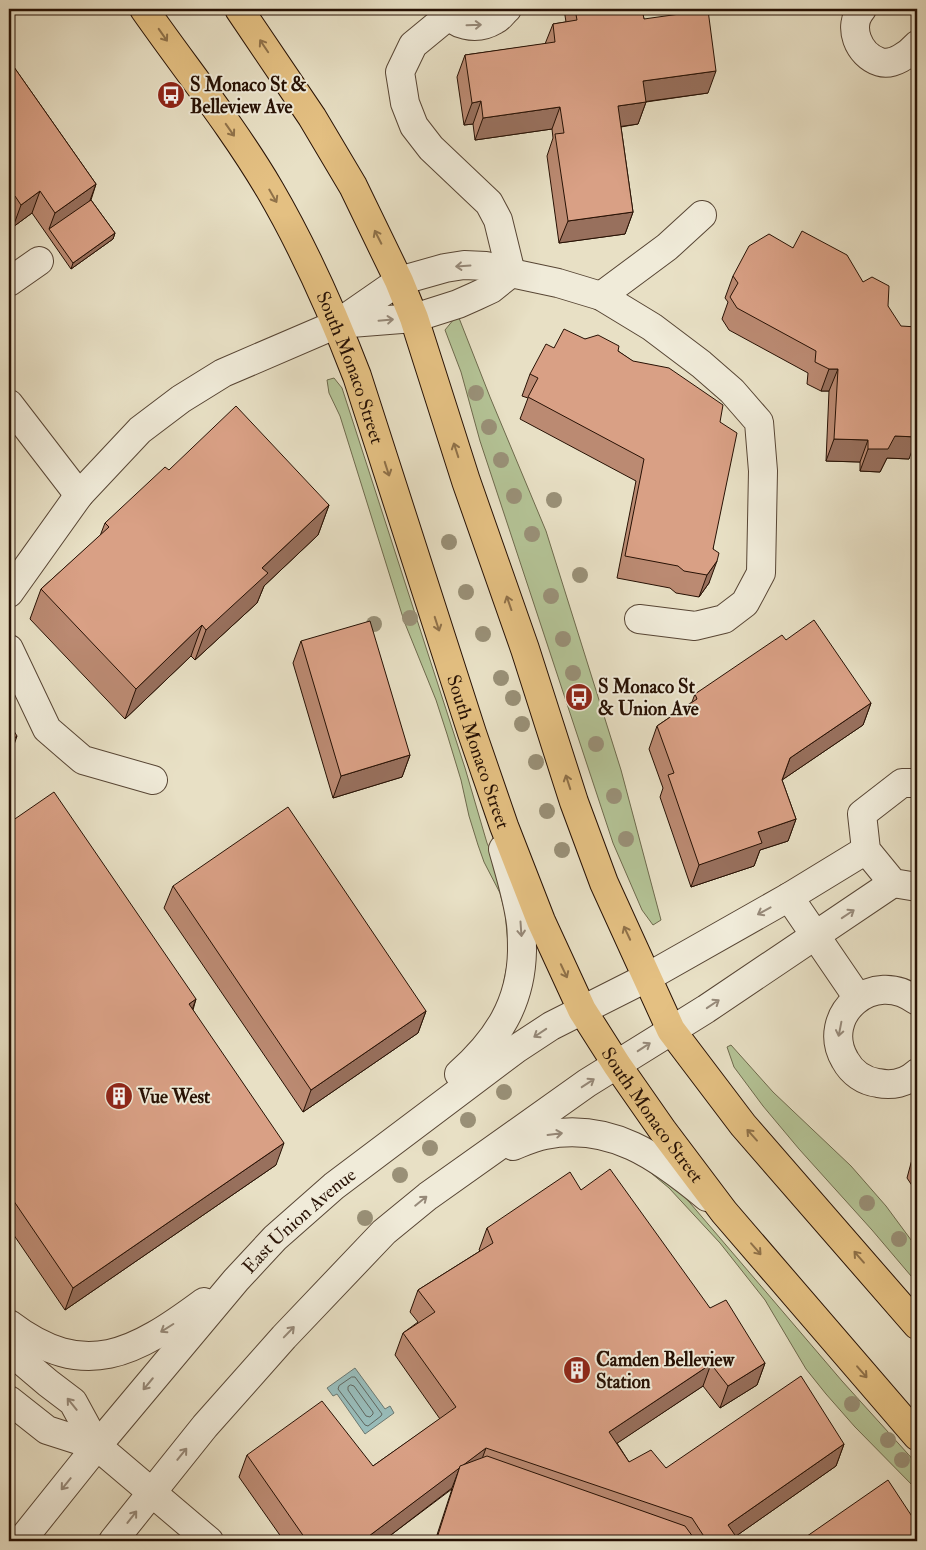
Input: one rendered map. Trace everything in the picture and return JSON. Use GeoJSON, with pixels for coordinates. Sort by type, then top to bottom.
{"type":"FeatureCollection","features":[{"type":"Feature","properties":{"kind":"main road","name":"South Monaco Street"},"geometry":{"type":"LineString","coordinates":[[144,9],[237,139],[269,188],[304,252],[337,324],[357,376],[494,796],[541,921],[582,1010],[664,1131],[724,1212],[917,1436]]}},
{"type":"Feature","properties":{"kind":"main road"},"geometry":{"type":"LineString","coordinates":[[239,9],[312,117],[353,186],[399,281],[414,318],[574,802],[604,883],[671,1030],[742,1125],[917,1325]]}},
{"type":"Feature","properties":{"kind":"street"},"geometry":{"type":"LineString","coordinates":[[507,9],[496,20],[478,26],[467,26],[456,22],[444,13],[413,45],[400,72],[405,103],[414,126],[431,148],[489,204],[498,220],[510,273]]}},
{"type":"Feature","properties":{"kind":"street"},"geometry":{"type":"LineString","coordinates":[[862,9],[854,27],[858,42],[866,54],[881,63],[896,61],[917,46]]}},
{"type":"Feature","properties":{"kind":"street"},"geometry":{"type":"LineString","coordinates":[[601,296],[667,247],[702,215]]}},
{"type":"Feature","properties":{"kind":"street"},"geometry":{"type":"LineString","coordinates":[[9,282],[39,261]]}},
{"type":"Feature","properties":{"kind":"street"},"geometry":{"type":"LineString","coordinates":[[9,593],[79,495],[140,430],[181,399],[223,373],[337,324],[399,281],[445,268],[464,265],[486,266],[558,283],[601,296],[652,327],[701,364],[732,390],[759,422],[763,471],[761,573],[745,603],[724,620],[695,626],[639,618]]}},
{"type":"Feature","properties":{"kind":"street"},"geometry":{"type":"LineString","coordinates":[[337,324],[414,318],[458,304],[483,293],[491,289],[510,273]]}},
{"type":"Feature","properties":{"kind":"street"},"geometry":{"type":"LineString","coordinates":[[9,404],[79,495]]}},
{"type":"Feature","properties":{"kind":"street"},"geometry":{"type":"LineString","coordinates":[[9,649],[47,729],[83,760],[153,780]]}},
{"type":"Feature","properties":{"kind":"street"},"geometry":{"type":"LineString","coordinates":[[113,1541],[205,1426],[284,1337],[378,1239],[428,1196],[587,1083],[706,1009],[815,936],[905,885],[866,850],[862,814],[902,783],[917,783]]}},
{"type":"Feature","properties":{"kind":"street"},"geometry":{"type":"LineString","coordinates":[[334,1186],[474,1060],[498,1032],[514,1001],[522,964],[521,925],[503,847],[494,796]]}},
{"type":"Feature","properties":{"kind":"street","name":"East Union Avenue"},"geometry":{"type":"LineString","coordinates":[[21,1541],[97,1446],[236,1280],[276,1238],[334,1186],[516,1049],[550,1026],[646,978],[789,897],[866,850]]}},
{"type":"Feature","properties":{"kind":"street"},"geometry":{"type":"LineString","coordinates":[[789,897],[858,998]]}},
{"type":"Feature","properties":{"kind":"street"},"geometry":{"type":"LineString","coordinates":[[917,1001],[909,994],[898,990],[889,989],[870,992],[851,1004],[843,1017],[838,1032],[838,1043],[842,1056],[848,1066],[855,1073],[870,1082],[888,1085],[900,1083],[917,1073]]}},
{"type":"Feature","properties":{"kind":"street"},"geometry":{"type":"LineString","coordinates":[[462,1171],[494,1154],[528,1140],[544,1135],[565,1132],[586,1132],[619,1140],[646,1152],[686,1179],[724,1212]]}},
{"type":"Feature","properties":{"kind":"street"},"geometry":{"type":"LineString","coordinates":[[9,1324],[22,1334],[51,1349],[86,1357],[99,1356],[131,1347],[154,1336],[236,1280]]}},
{"type":"Feature","properties":{"kind":"street"},"geometry":{"type":"LineString","coordinates":[[9,1350],[73,1402],[97,1446],[209,1541]]}},
{"type":"Feature","properties":{"kind":"street"},"geometry":{"type":"LineString","coordinates":[[9,1400],[47,1430],[97,1446]]}},
{"type":"Feature","properties":{"kind":"green space"},"geometry":{"type":"Polygon","coordinates":[[[459,318],[546,531],[621,770],[661,920],[653,925],[642,910],[613,843],[480,441],[461,372],[445,330],[454,319],[459,318]]]}},
{"type":"Feature","properties":{"kind":"green space"},"geometry":{"type":"Polygon","coordinates":[[[334,378],[342,388],[465,768],[487,843],[496,863],[516,957],[502,991],[509,955],[505,912],[500,893],[484,862],[478,845],[461,780],[436,700],[404,621],[340,416],[329,393],[327,380],[334,378]]]}},
{"type":"Feature","properties":{"kind":"green space"},"geometry":{"type":"Polygon","coordinates":[[[731,1045],[773,1092],[851,1166],[886,1206],[917,1248],[917,1283],[763,1106],[734,1067],[727,1047],[731,1045]]]}},
{"type":"Feature","properties":{"kind":"green space"},"geometry":{"type":"Polygon","coordinates":[[[623,1153],[673,1183],[842,1381],[917,1464],[917,1490],[855,1427],[806,1369],[765,1300],[720,1243],[669,1188],[623,1153]]]}},
{"type":"Feature","properties":{"kind":"water"},"geometry":{"type":"Polygon","coordinates":[[[355,1368],[385,1409],[390,1406],[394,1413],[365,1434],[337,1394],[333,1396],[327,1388],[355,1368]]]}},
{"type":"Feature","properties":{"kind":"building"},"geometry":{"type":"Polygon","coordinates":[[[575,9],[642,9],[644,19],[708,10],[716,71],[643,81],[646,102],[618,106],[633,212],[568,221],[555,134],[564,133],[560,107],[483,118],[481,101],[472,103],[465,55],[555,42],[553,24],[577,20],[575,9]]]}},
{"type":"Feature","properties":{"kind":"building"},"geometry":{"type":"Polygon","coordinates":[[[9,60],[96,184],[55,213],[40,191],[21,205],[15,196],[9,201],[9,60]]]}},
{"type":"Feature","properties":{"kind":"building"},"geometry":{"type":"Polygon","coordinates":[[[91,200],[115,233],[73,263],[49,229],[91,200]]]}},
{"type":"Feature","properties":{"kind":"building"},"geometry":{"type":"Polygon","coordinates":[[[802,231],[847,255],[863,282],[872,277],[889,286],[888,306],[901,326],[917,327],[917,437],[895,436],[888,449],[868,449],[868,440],[834,439],[838,369],[829,369],[815,362],[816,351],[737,308],[730,297],[738,283],[733,276],[749,246],[769,234],[793,248],[802,231]]]}},
{"type":"Feature","properties":{"kind":"building"},"geometry":{"type":"Polygon","coordinates":[[[564,329],[585,339],[598,335],[619,346],[618,351],[633,361],[669,368],[723,405],[720,422],[737,433],[713,549],[719,553],[717,561],[707,575],[684,571],[678,566],[625,556],[644,459],[528,397],[538,378],[530,374],[546,344],[554,348],[564,329]]]}},
{"type":"Feature","properties":{"kind":"building"},"geometry":{"type":"Polygon","coordinates":[[[236,406],[329,505],[262,568],[268,573],[206,630],[202,625],[136,689],[41,589],[109,527],[105,523],[165,467],[169,470],[236,406]]]}},
{"type":"Feature","properties":{"kind":"building"},"geometry":{"type":"Polygon","coordinates":[[[814,620],[871,703],[790,758],[782,780],[796,819],[758,832],[762,843],[699,865],[668,775],[674,773],[657,726],[697,699],[695,694],[782,635],[786,640],[814,620]]]}},
{"type":"Feature","properties":{"kind":"building"},"geometry":{"type":"Polygon","coordinates":[[[370,621],[410,755],[341,776],[301,641],[370,621]]]}},
{"type":"Feature","properties":{"kind":"building"},"geometry":{"type":"Polygon","coordinates":[[[9,723],[17,736],[9,742],[9,723]]]}},
{"type":"Feature","properties":{"kind":"building","name":"Vue West"},"geometry":{"type":"Polygon","coordinates":[[[54,792],[196,999],[189,1004],[284,1143],[73,1288],[9,1194],[9,823],[54,792]]]}},
{"type":"Feature","properties":{"kind":"building"},"geometry":{"type":"Polygon","coordinates":[[[288,807],[426,1011],[311,1090],[173,886],[288,807]]]}},
{"type":"Feature","properties":{"kind":"building","name":"Camden Belleview Station"},"geometry":{"type":"Polygon","coordinates":[[[610,1169],[710,1308],[726,1300],[765,1363],[728,1386],[711,1364],[609,1432],[629,1462],[651,1450],[666,1468],[801,1376],[844,1444],[728,1525],[739,1541],[707,1541],[692,1518],[486,1448],[369,1536],[373,1541],[307,1541],[247,1455],[322,1401],[373,1466],[456,1407],[403,1333],[435,1312],[418,1290],[493,1243],[487,1228],[570,1172],[581,1190],[610,1169]]]}},
{"type":"Feature","properties":{"kind":"building"},"geometry":{"type":"Polygon","coordinates":[[[487,1456],[685,1526],[696,1541],[436,1541],[460,1466],[487,1456]]]}},
{"type":"Feature","properties":{"kind":"building"},"geometry":{"type":"Polygon","coordinates":[[[888,1480],[917,1524],[917,1541],[800,1541],[888,1480]]]}},
{"type":"Feature","properties":{"kind":"place","name":"S Monaco St & Belleview Ave"},"geometry":{"type":"Point","coordinates":[171,95]}},
{"type":"Feature","properties":{"kind":"place","name":"S Monaco St & Union Ave"},"geometry":{"type":"Point","coordinates":[579,697]}},
{"type":"Feature","properties":{"kind":"place","name":"Vue West"},"geometry":{"type":"Point","coordinates":[119,1096]}},
{"type":"Feature","properties":{"kind":"place","name":"Camden Belleview Station"},"geometry":{"type":"Point","coordinates":[577,1370]}}]}
